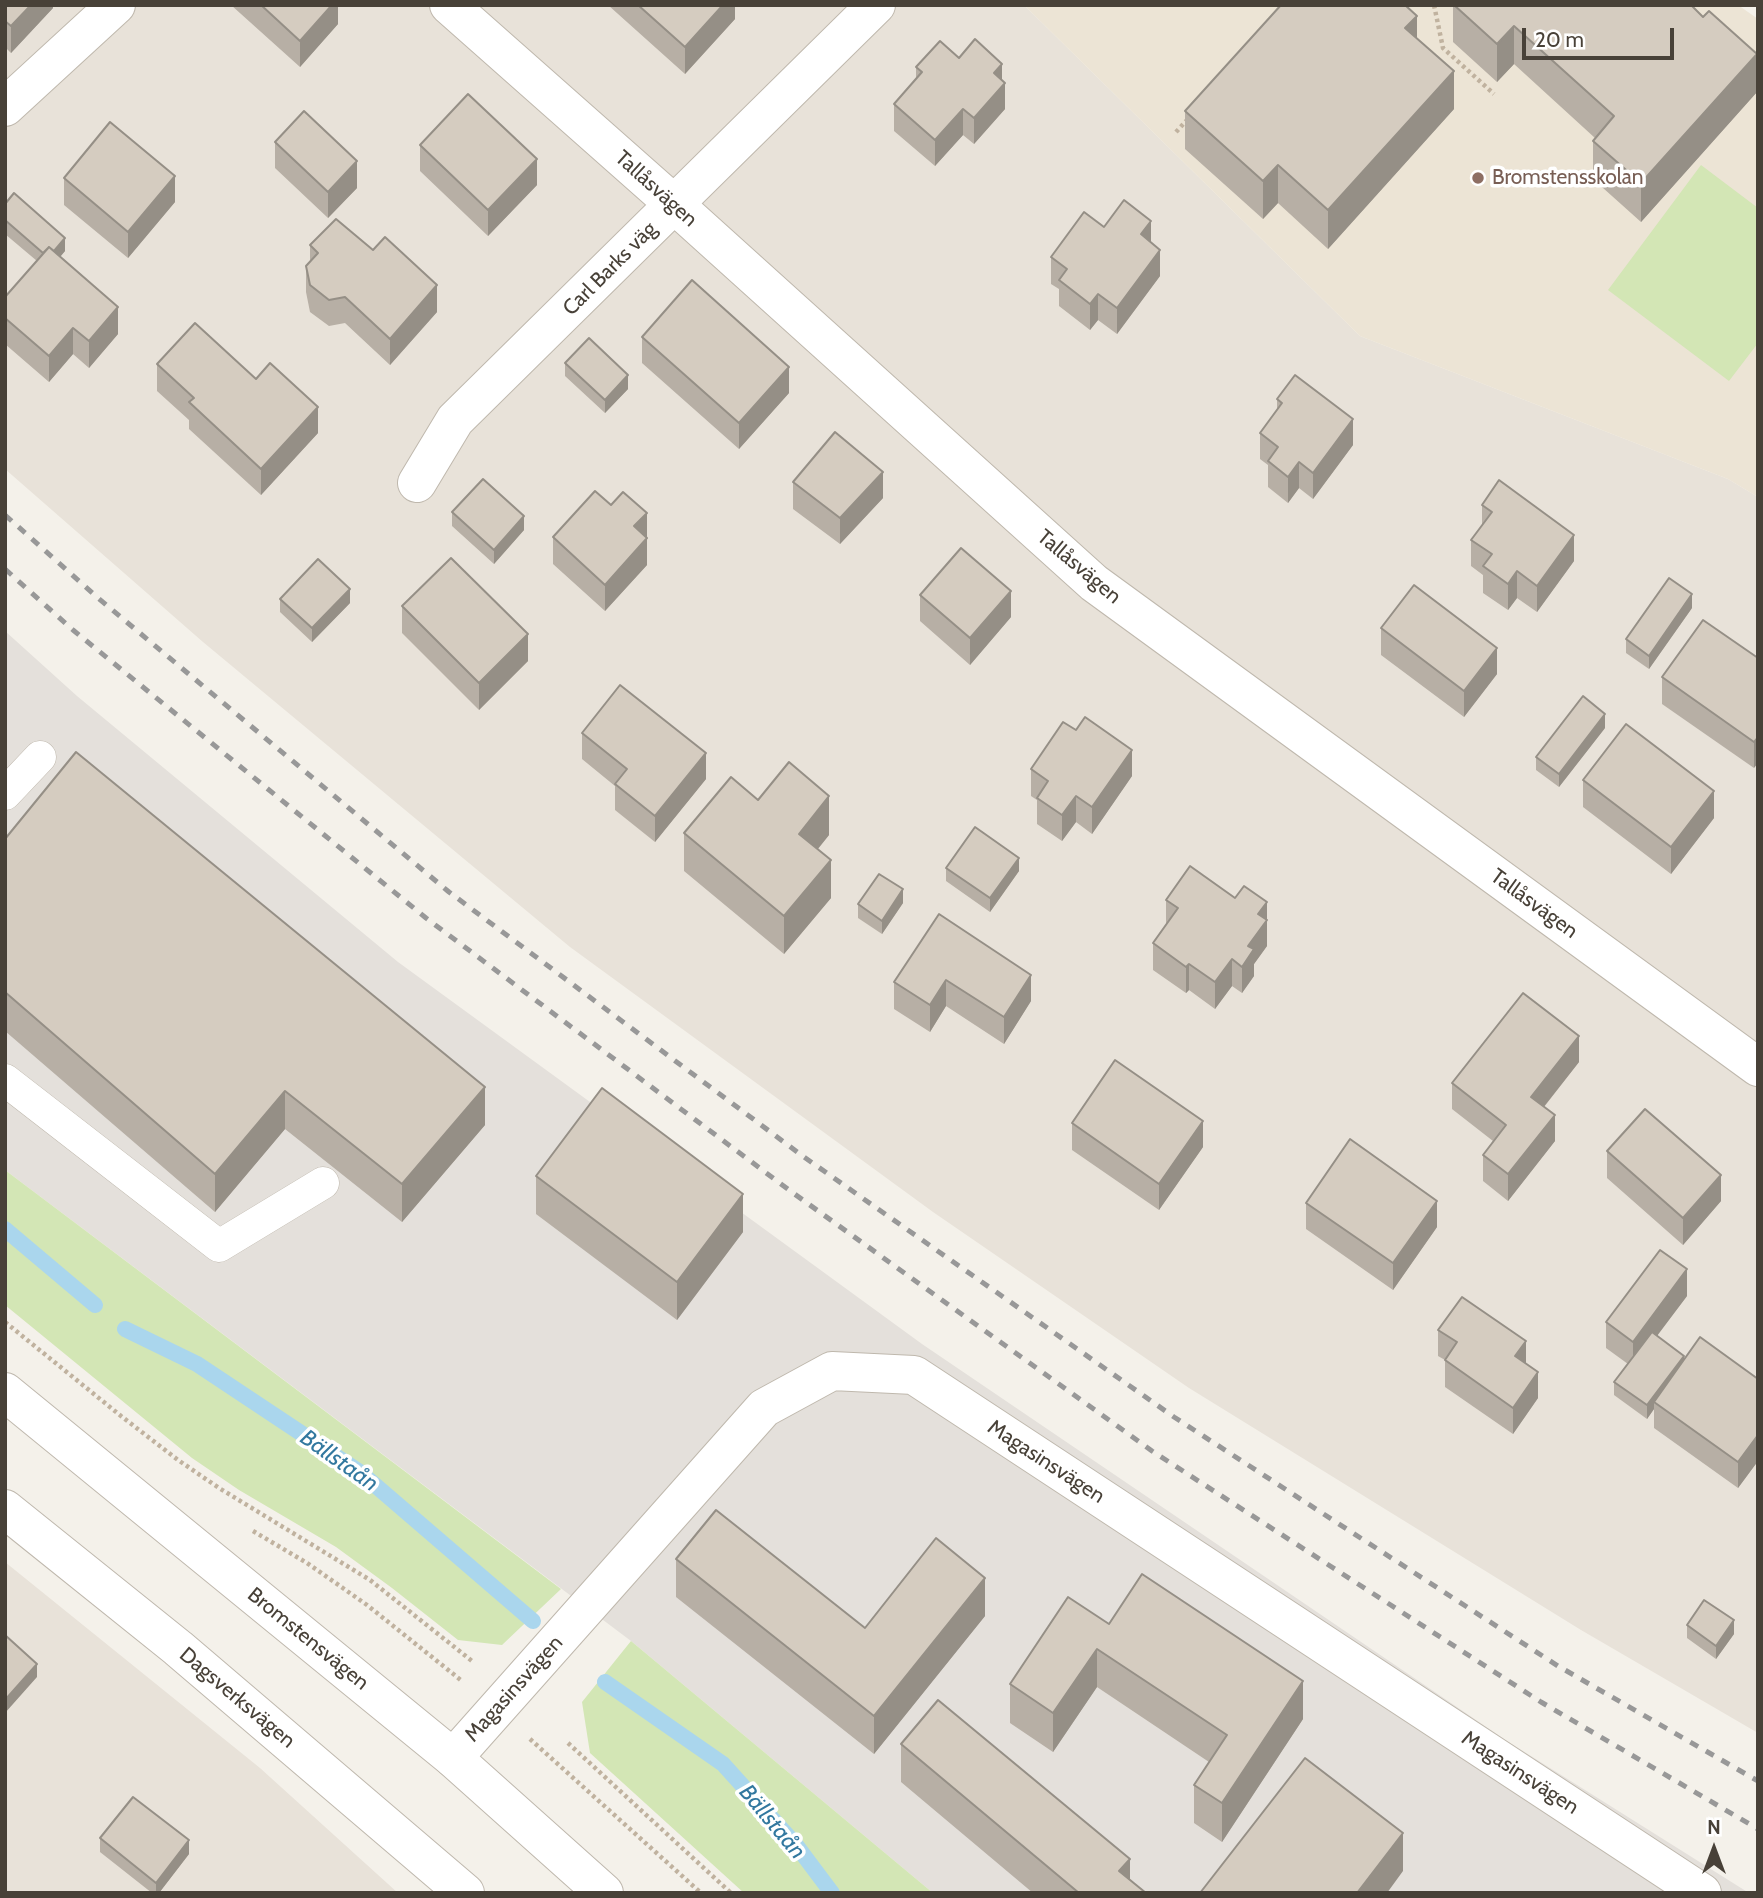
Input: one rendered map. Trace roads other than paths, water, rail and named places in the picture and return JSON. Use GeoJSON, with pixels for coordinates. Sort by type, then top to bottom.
{"type":"FeatureCollection","features":[{"type":"Feature","properties":{"kind":"street"},"geometry":{"type":"LineString","coordinates":[[5,107],[116,5]]}},
{"type":"Feature","properties":{"kind":"street","name":"Tallåsvägen"},"geometry":{"type":"LineString","coordinates":[[449,5],[1094,583],[1758,1067]]}},
{"type":"Feature","properties":{"kind":"street","name":"Carl Barks väg"},"geometry":{"type":"LineString","coordinates":[[417,483],[455,420],[876,5]]}},
{"type":"Feature","properties":{"kind":"street","name":"Magasinsvägen"},"geometry":{"type":"LineString","coordinates":[[453,1758],[764,1408],[832,1371],[914,1375],[1702,1893]]}},
{"type":"Feature","properties":{"kind":"street","name":"Bromstensvägen"},"geometry":{"type":"LineString","coordinates":[[5,1392],[453,1758],[604,1893]]}},
{"type":"Feature","properties":{"kind":"street","name":"Dagsverksvägen"},"geometry":{"type":"LineString","coordinates":[[5,1508],[178,1648],[465,1893]]}},
{"type":"Feature","properties":{"kind":"lane"},"geometry":{"type":"LineString","coordinates":[[5,794],[40,757]]}},
{"type":"Feature","properties":{"kind":"lane"},"geometry":{"type":"LineString","coordinates":[[5,1080],[219,1247],[323,1183]]}},
{"type":"Feature","properties":{"kind":"waterway","name":"Bällstaån"},"geometry":{"type":"LineString","coordinates":[[5,1229],[95,1305]]}},
{"type":"Feature","properties":{"kind":"waterway","name":"Bällstaån"},"geometry":{"type":"LineString","coordinates":[[125,1329],[197,1364],[361,1473],[533,1621]]}},
{"type":"Feature","properties":{"kind":"waterway","name":"Bällstaån"},"geometry":{"type":"LineString","coordinates":[[605,1682],[723,1764],[796,1845],[832,1893]]}},
{"type":"Feature","properties":{"kind":"railway"},"geometry":{"type":"LineString","coordinates":[[5,515],[98,598],[449,892],[804,1157],[1174,1417],[1558,1666],[1758,1781]]}},
{"type":"Feature","properties":{"kind":"railway"},"geometry":{"type":"LineString","coordinates":[[5,569],[73,630],[426,918],[789,1190],[1152,1451],[1541,1702],[1758,1829]]}},
{"type":"Feature","properties":{"kind":"place","name":"Bromstensskolan"},"geometry":{"type":"Point","coordinates":[1478,178]}}]}
